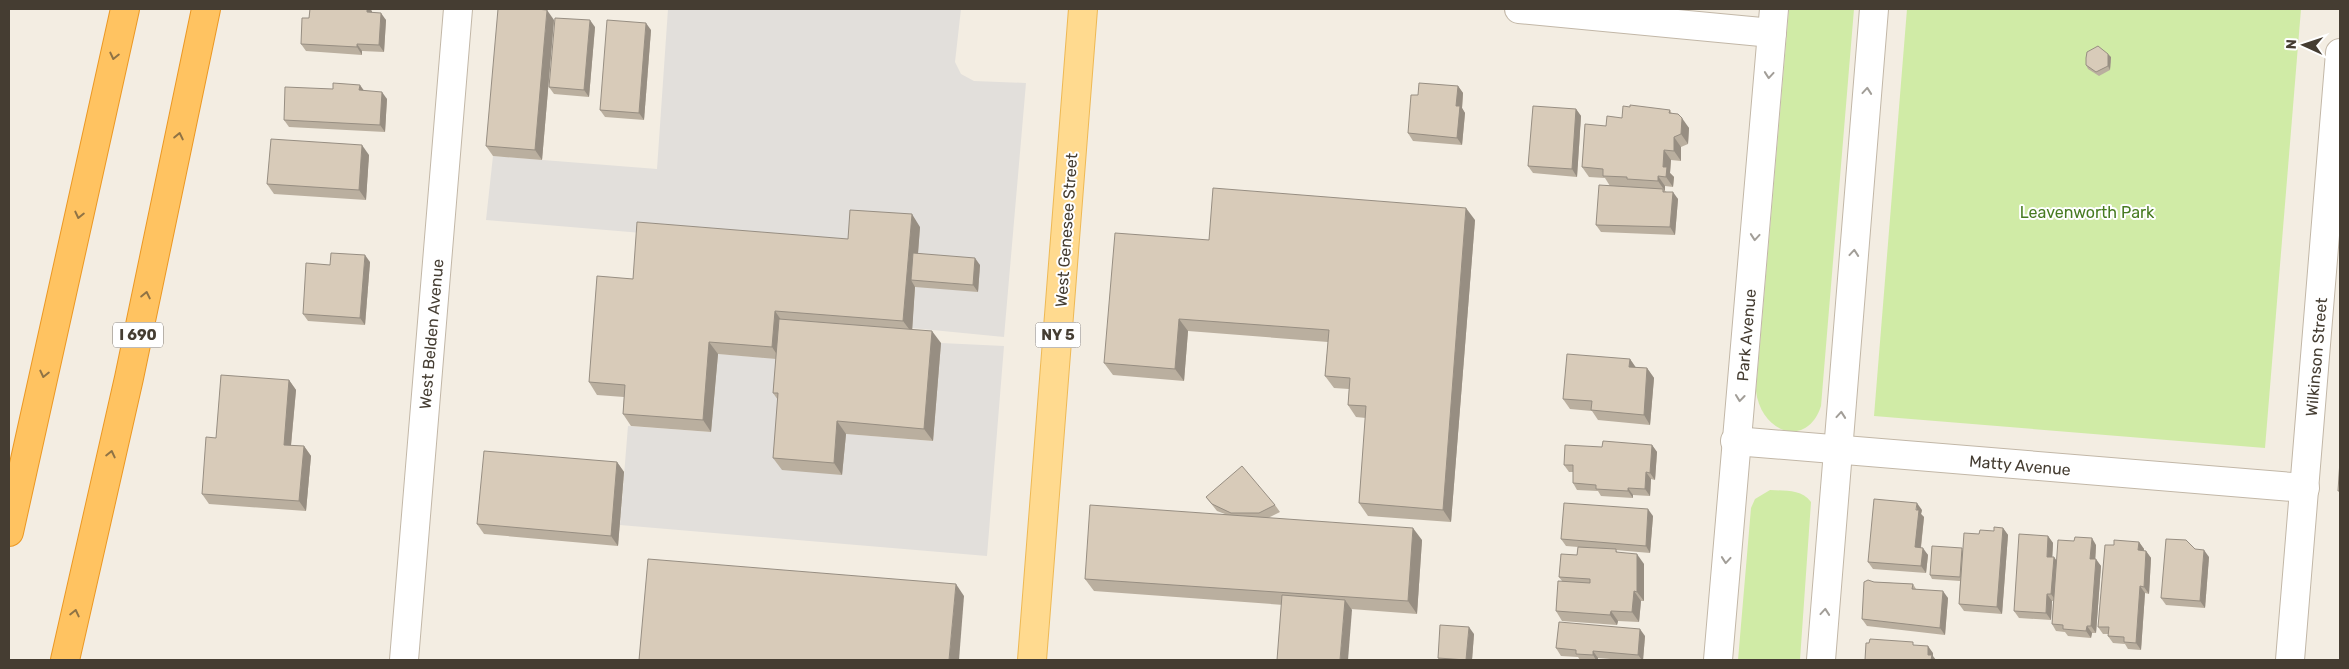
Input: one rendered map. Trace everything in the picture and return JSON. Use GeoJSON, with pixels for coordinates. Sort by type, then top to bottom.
{"type":"FeatureCollection","features":[{"type":"Feature","properties":{"kind":"highway"},"geometry":{"type":"LineString","coordinates":[[9,532],[125,9]]}},
{"type":"Feature","properties":{"kind":"highway","name":"I 690"},"geometry":{"type":"LineString","coordinates":[[65,660],[129,378],[206,9]]}},
{"type":"Feature","properties":{"kind":"main road","name":"West Genesee Street"},"geometry":{"type":"LineString","coordinates":[[1032,660],[1083,9]]}},
{"type":"Feature","properties":{"kind":"street","name":"West Belden Avenue"},"geometry":{"type":"LineString","coordinates":[[404,660],[458,9]]}},
{"type":"Feature","properties":{"kind":"street"},"geometry":{"type":"LineString","coordinates":[[1519,9],[1773,21]]}},
{"type":"Feature","properties":{"kind":"street"},"geometry":{"type":"LineString","coordinates":[[1821,660],[1874,9]]}},
{"type":"Feature","properties":{"kind":"street","name":"Park Avenue"},"geometry":{"type":"LineString","coordinates":[[1718,660],[1773,21]]}},
{"type":"Feature","properties":{"kind":"street","name":"Wilkinson Street"},"geometry":{"type":"LineString","coordinates":[[2290,660],[2340,68]]}},
{"type":"Feature","properties":{"kind":"street","name":"Matty Avenue"},"geometry":{"type":"LineString","coordinates":[[1736,441],[2305,488]]}},
{"type":"Feature","properties":{"kind":"green space"},"geometry":{"type":"Polygon","coordinates":[[[1789,9],[1854,9],[1821,406],[1814,419],[1806,428],[1796,431],[1785,430],[1775,426],[1766,417],[1756,391],[1789,9]]]}},
{"type":"Feature","properties":{"kind":"green space","name":"Leavenworth Park"},"geometry":{"type":"Polygon","coordinates":[[[1907,9],[2301,9],[2265,448],[1874,416],[1907,9]]]}},
{"type":"Feature","properties":{"kind":"green space"},"geometry":{"type":"Polygon","coordinates":[[[1770,490],[1798,493],[1811,502],[1800,660],[1738,660],[1751,508],[1755,499],[1770,490]]]}},
{"type":"Feature","properties":{"kind":"shaded area"},"geometry":{"type":"Polygon","coordinates":[[[668,9],[961,9],[955,62],[961,74],[974,81],[1026,83],[1004,337],[912,328],[920,227],[856,251],[486,220],[493,156],[657,169],[668,9]]]}},
{"type":"Feature","properties":{"kind":"shaded area"},"geometry":{"type":"Polygon","coordinates":[[[941,343],[1004,346],[987,556],[620,525],[628,426],[711,432],[718,354],[780,359],[846,434],[933,441],[941,343]]]}},
{"type":"Feature","properties":{"kind":"building"},"geometry":{"type":"Polygon","coordinates":[[[310,9],[367,9],[367,12],[381,13],[379,45],[357,44],[357,47],[301,44],[302,18],[309,18],[310,9]]]}},
{"type":"Feature","properties":{"kind":"building"},"geometry":{"type":"Polygon","coordinates":[[[498,9],[547,10],[535,150],[486,146],[498,9]]]}},
{"type":"Feature","properties":{"kind":"building"},"geometry":{"type":"Polygon","coordinates":[[[555,18],[590,20],[584,90],[549,87],[555,18]]]}},
{"type":"Feature","properties":{"kind":"building"},"geometry":{"type":"Polygon","coordinates":[[[607,20],[646,23],[639,113],[600,110],[607,20]]]}},
{"type":"Feature","properties":{"kind":"building"},"geometry":{"type":"Polygon","coordinates":[[[2098,46],[2108,54],[2108,66],[2096,72],[2086,65],[2086,58],[2087,52],[2098,46]]]}},
{"type":"Feature","properties":{"kind":"building"},"geometry":{"type":"Polygon","coordinates":[[[333,83],[360,85],[359,90],[382,92],[380,125],[284,120],[285,87],[333,89],[333,83]]]}},
{"type":"Feature","properties":{"kind":"building"},"geometry":{"type":"Polygon","coordinates":[[[1419,83],[1458,86],[1456,106],[1460,106],[1457,138],[1408,133],[1411,95],[1418,95],[1419,83]]]}},
{"type":"Feature","properties":{"kind":"building"},"geometry":{"type":"Polygon","coordinates":[[[1630,105],[1670,110],[1669,113],[1678,114],[1682,118],[1681,134],[1674,137],[1674,151],[1664,150],[1663,167],[1667,167],[1666,177],[1658,176],[1658,181],[1603,176],[1603,169],[1582,167],[1585,124],[1606,126],[1607,116],[1622,118],[1623,106],[1630,107],[1630,105]]]}},
{"type":"Feature","properties":{"kind":"building"},"geometry":{"type":"Polygon","coordinates":[[[1533,106],[1576,109],[1572,169],[1528,166],[1533,106]]]}},
{"type":"Feature","properties":{"kind":"building"},"geometry":{"type":"Polygon","coordinates":[[[271,139],[362,145],[359,190],[267,184],[271,139]]]}},
{"type":"Feature","properties":{"kind":"building"},"geometry":{"type":"Polygon","coordinates":[[[1599,185],[1663,189],[1663,192],[1673,192],[1670,227],[1596,225],[1599,185]]]}},
{"type":"Feature","properties":{"kind":"building"},"geometry":{"type":"Polygon","coordinates":[[[1213,188],[1466,208],[1443,510],[1359,503],[1366,406],[1348,405],[1350,378],[1325,376],[1329,330],[1179,319],[1175,369],[1104,363],[1115,233],[1209,240],[1213,188]]]}},
{"type":"Feature","properties":{"kind":"building"},"geometry":{"type":"Polygon","coordinates":[[[850,210],[912,214],[903,321],[775,311],[772,347],[709,342],[703,420],[623,414],[625,385],[589,382],[597,276],[633,279],[637,222],[848,239],[850,210]]]}},
{"type":"Feature","properties":{"kind":"building"},"geometry":{"type":"Polygon","coordinates":[[[331,253],[365,255],[360,318],[303,314],[306,263],[330,265],[331,253]]]}},
{"type":"Feature","properties":{"kind":"building"},"geometry":{"type":"Polygon","coordinates":[[[913,253],[975,258],[973,285],[911,280],[913,253]]]}},
{"type":"Feature","properties":{"kind":"building"},"geometry":{"type":"Polygon","coordinates":[[[779,319],[932,331],[924,429],[837,421],[834,463],[773,458],[778,393],[773,393],[779,319]]]}},
{"type":"Feature","properties":{"kind":"building"},"geometry":{"type":"Polygon","coordinates":[[[1567,354],[1630,359],[1629,367],[1647,368],[1644,415],[1591,410],[1592,401],[1563,399],[1567,354]]]}},
{"type":"Feature","properties":{"kind":"building"},"geometry":{"type":"Polygon","coordinates":[[[221,375],[289,380],[284,445],[304,446],[299,501],[202,494],[206,437],[216,438],[221,375]]]}},
{"type":"Feature","properties":{"kind":"building"},"geometry":{"type":"Polygon","coordinates":[[[1603,441],[1652,445],[1650,473],[1646,472],[1645,489],[1628,488],[1628,491],[1596,489],[1596,485],[1573,483],[1573,465],[1564,465],[1565,445],[1602,447],[1603,441]]]}},
{"type":"Feature","properties":{"kind":"building"},"geometry":{"type":"Polygon","coordinates":[[[484,451],[617,462],[611,536],[477,524],[484,451]]]}},
{"type":"Feature","properties":{"kind":"building"},"geometry":{"type":"Polygon","coordinates":[[[2340,460],[2340,491],[2338,491],[2340,460]]]}},
{"type":"Feature","properties":{"kind":"building"},"geometry":{"type":"Polygon","coordinates":[[[1242,466],[1275,505],[1259,513],[1231,513],[1212,504],[1206,497],[1242,466]]]}},
{"type":"Feature","properties":{"kind":"building"},"geometry":{"type":"Polygon","coordinates":[[[1874,499],[1917,503],[1916,510],[1919,510],[1915,547],[1923,548],[1921,566],[1868,562],[1874,499]]]}},
{"type":"Feature","properties":{"kind":"building"},"geometry":{"type":"Polygon","coordinates":[[[1564,503],[1648,509],[1646,546],[1561,539],[1564,503]]]}},
{"type":"Feature","properties":{"kind":"building"},"geometry":{"type":"Polygon","coordinates":[[[1090,505],[1413,528],[1408,601],[1085,579],[1090,505]]]}},
{"type":"Feature","properties":{"kind":"building"},"geometry":{"type":"Polygon","coordinates":[[[1994,527],[2003,528],[1997,607],[1959,604],[1964,533],[1979,534],[1980,530],[1994,531],[1994,527]]]}},
{"type":"Feature","properties":{"kind":"building"},"geometry":{"type":"Polygon","coordinates":[[[2019,534],[2048,536],[2047,557],[2054,557],[2051,594],[2047,594],[2046,613],[2014,611],[2019,534]]]}},
{"type":"Feature","properties":{"kind":"building"},"geometry":{"type":"Polygon","coordinates":[[[2075,537],[2092,538],[2090,559],[2096,559],[2091,626],[2087,626],[2086,631],[2063,629],[2063,625],[2052,624],[2058,540],[2074,541],[2075,537]]]}},
{"type":"Feature","properties":{"kind":"building"},"geometry":{"type":"Polygon","coordinates":[[[2166,539],[2186,540],[2195,549],[2204,550],[2200,601],[2161,598],[2166,539]]]}},
{"type":"Feature","properties":{"kind":"building"},"geometry":{"type":"Polygon","coordinates":[[[2114,540],[2139,542],[2138,550],[2146,551],[2144,587],[2140,586],[2136,643],[2124,642],[2124,637],[2108,636],[2109,627],[2098,627],[2105,545],[2114,545],[2114,540]]]}},
{"type":"Feature","properties":{"kind":"building"},"geometry":{"type":"Polygon","coordinates":[[[1932,546],[1962,548],[1960,577],[1930,575],[1932,546]]]}},
{"type":"Feature","properties":{"kind":"building"},"geometry":{"type":"Polygon","coordinates":[[[1578,547],[1616,549],[1616,552],[1637,554],[1637,592],[1634,591],[1632,612],[1611,611],[1610,615],[1556,611],[1558,581],[1590,583],[1590,579],[1559,577],[1561,554],[1577,555],[1578,547]]]}},
{"type":"Feature","properties":{"kind":"building"},"geometry":{"type":"Polygon","coordinates":[[[648,559],[956,584],[949,660],[639,660],[648,559]]]}},
{"type":"Feature","properties":{"kind":"building"},"geometry":{"type":"Polygon","coordinates":[[[1868,580],[1913,584],[1912,589],[1943,591],[1940,628],[1862,619],[1864,582],[1868,580]]]}},
{"type":"Feature","properties":{"kind":"building"},"geometry":{"type":"Polygon","coordinates":[[[1282,595],[1345,600],[1340,660],[1277,660],[1282,595]]]}},
{"type":"Feature","properties":{"kind":"building"},"geometry":{"type":"Polygon","coordinates":[[[1559,622],[1640,629],[1638,655],[1593,651],[1593,655],[1576,654],[1576,650],[1556,648],[1559,622]]]}},
{"type":"Feature","properties":{"kind":"building"},"geometry":{"type":"Polygon","coordinates":[[[1440,625],[1469,627],[1466,660],[1438,658],[1440,625]]]}},
{"type":"Feature","properties":{"kind":"building"},"geometry":{"type":"Polygon","coordinates":[[[1870,639],[1913,642],[1913,645],[1928,646],[1928,655],[1932,655],[1931,660],[1865,660],[1866,643],[1869,643],[1870,639]]]}}]}
